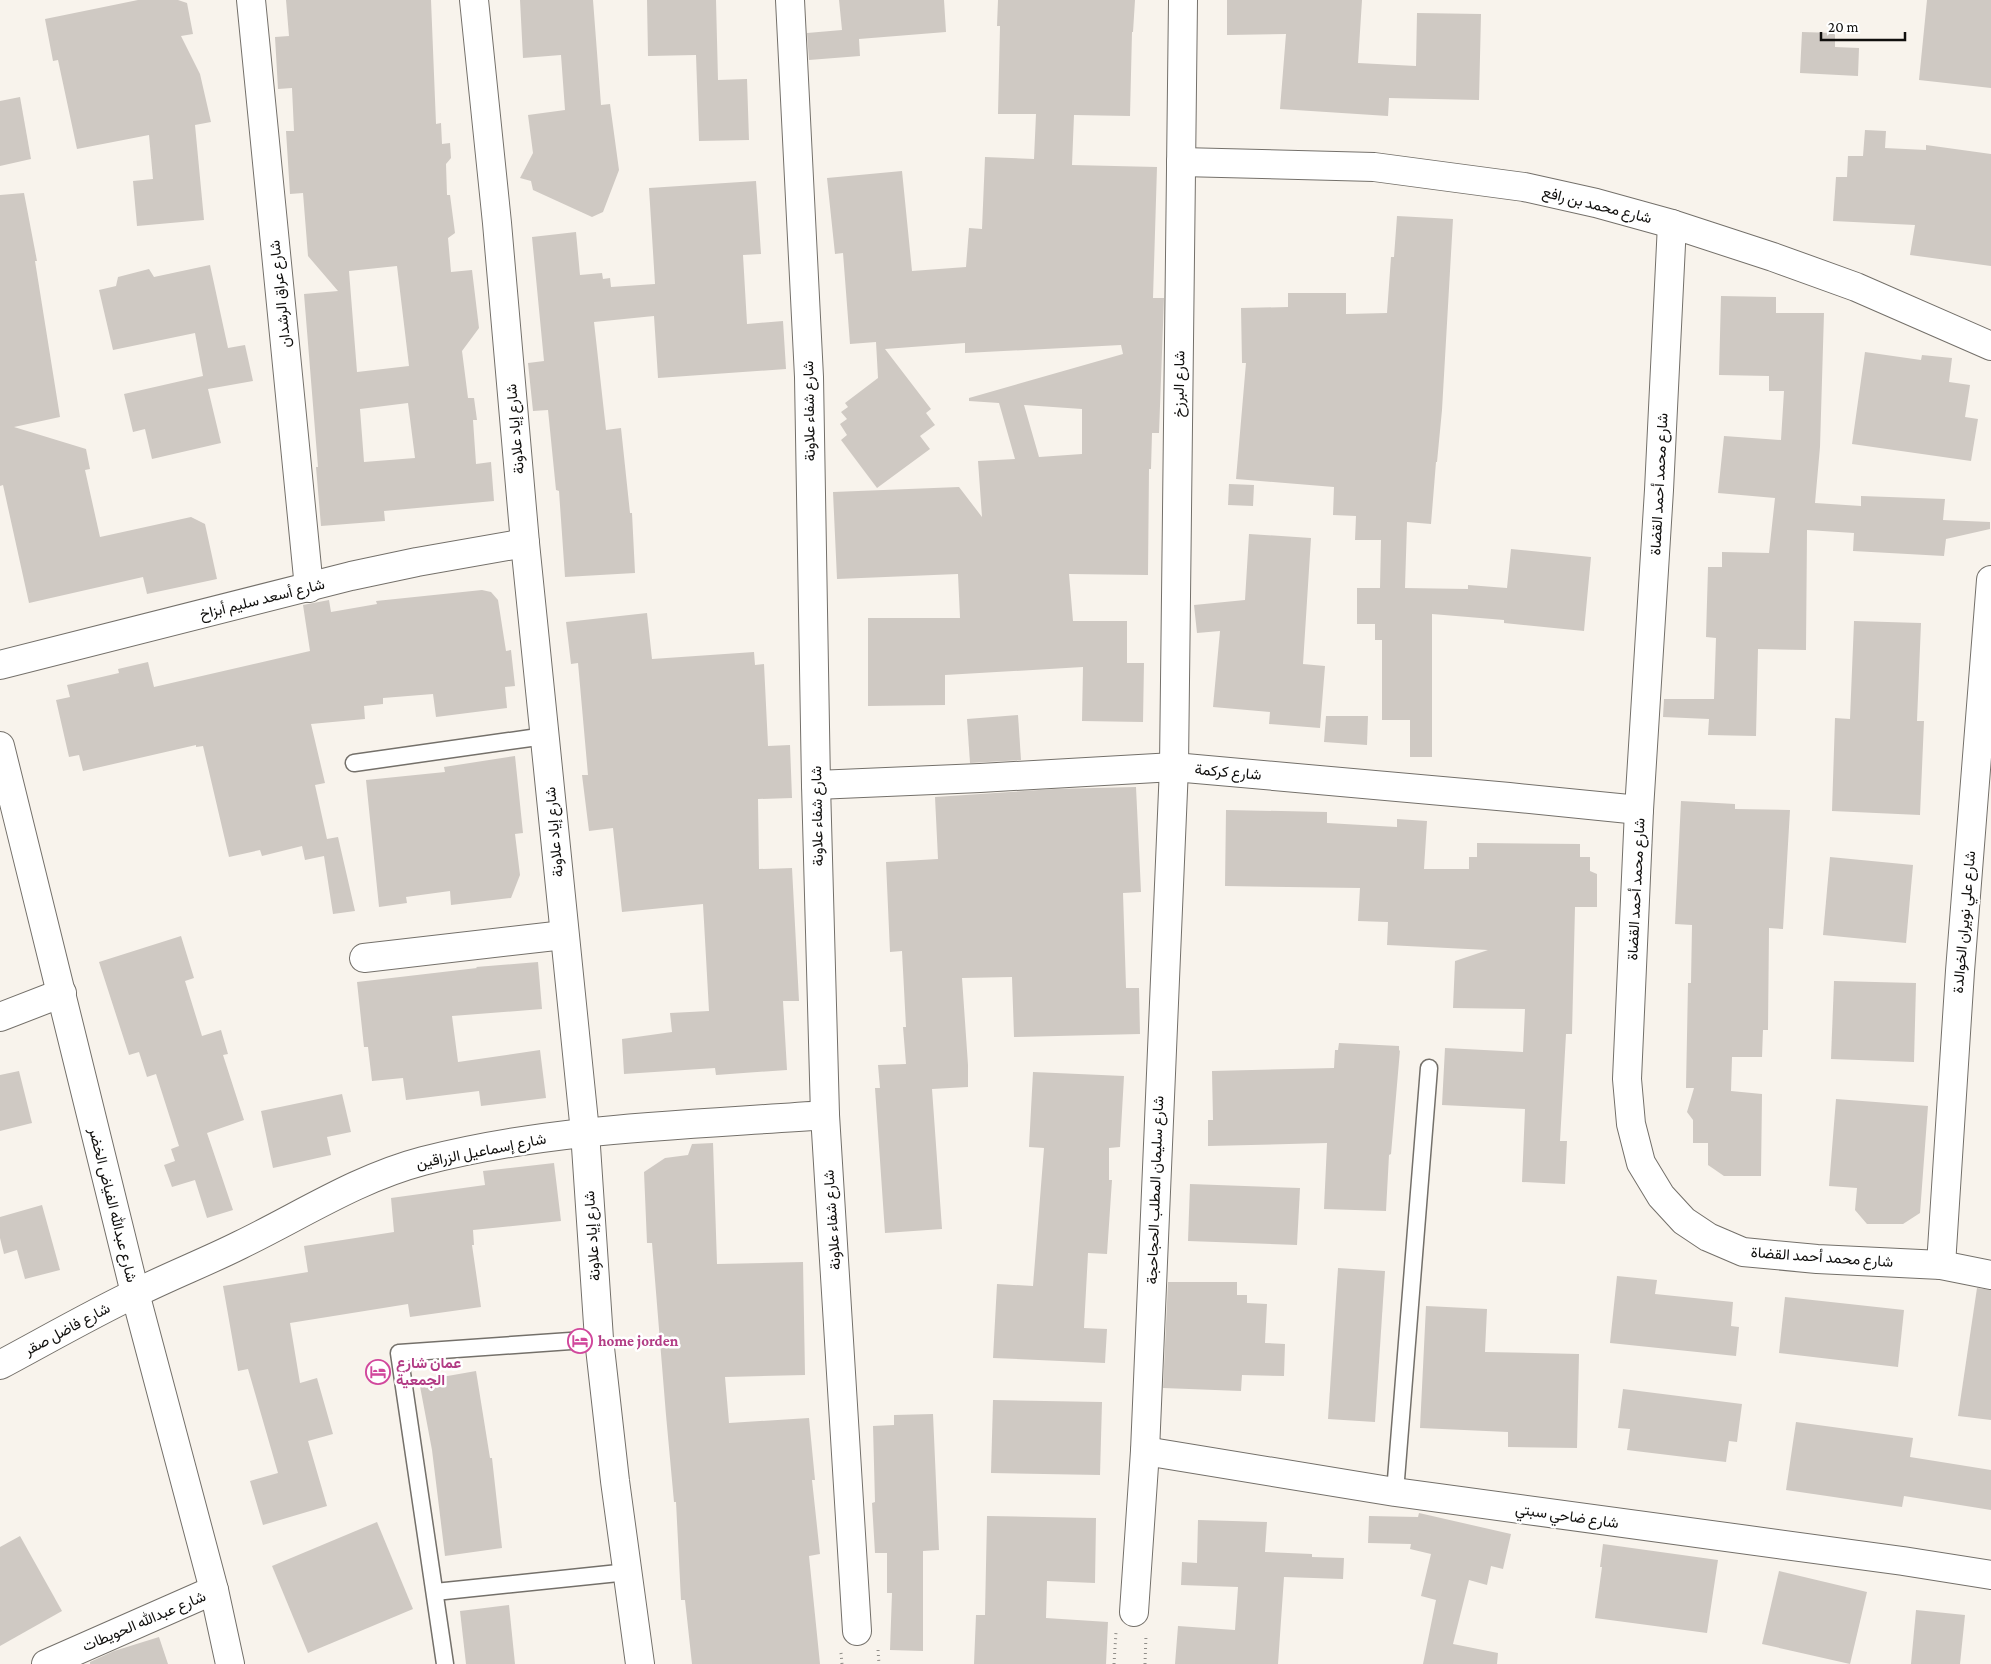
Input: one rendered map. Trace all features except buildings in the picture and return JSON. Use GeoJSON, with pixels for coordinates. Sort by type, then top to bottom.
{"type":"FeatureCollection","features":[{"type":"Feature","properties":{"kind":"street","name":"شارع عراق الرشدان"},"geometry":{"type":"LineString","coordinates":[[251,0],[309,588]]}},
{"type":"Feature","properties":{"kind":"street","name":"شارع إياد علاونة"},"geometry":{"type":"LineString","coordinates":[[474,0],[497,223],[525,543],[585,1132],[599,1339],[615,1481],[640,1664]]}},
{"type":"Feature","properties":{"kind":"street","name":"شارع شفاء علاونة"},"geometry":{"type":"LineString","coordinates":[[790,0],[809,377],[816,785],[825,1115],[858,1643]]}},
{"type":"Feature","properties":{"kind":"street","name":"شارع البرزخ"},"geometry":{"type":"LineString","coordinates":[[1174,767],[1183,0]]}},
{"type":"Feature","properties":{"kind":"street","name":"شارع محمد بن رافع"},"geometry":{"type":"LineString","coordinates":[[1182,162],[1383,168],[1524,187],[1596,203],[1672,224],[1856,287],[1991,346]]}},
{"type":"Feature","properties":{"kind":"street","name":"شارع محمد أحمد القضاة"},"geometry":{"type":"LineString","coordinates":[[1672,224],[1659,490],[1639,810],[1627,1080],[1631,1124],[1641,1163],[1661,1196],[1684,1221],[1708,1237],[1743,1252],[1817,1259],[1941,1265],[1991,1275]]}},
{"type":"Feature","properties":{"kind":"street","name":"شارع أسعد سليم أبزاخ"},"geometry":{"type":"LineString","coordinates":[[0,665],[351,576],[525,543]]}},
{"type":"Feature","properties":{"kind":"street","name":"شارع علي نويران الخوالدة"},"geometry":{"type":"LineString","coordinates":[[1941,1265],[1983,755],[1991,580]]}},
{"type":"Feature","properties":{"kind":"street","name":"شارع عبدالله الفياض الخضر"},"geometry":{"type":"LineString","coordinates":[[0,746],[135,1293],[214,1590],[230,1664]]}},
{"type":"Feature","properties":{"kind":"street","name":"شارع كركمة"},"geometry":{"type":"LineString","coordinates":[[816,785],[1174,767],[1639,810]]}},
{"type":"Feature","properties":{"kind":"street","name":"شارع سليمان المطلب الحجاحجة"},"geometry":{"type":"LineString","coordinates":[[1132,1624],[1145,1452],[1174,767]]}},
{"type":"Feature","properties":{"kind":"street"},"geometry":{"type":"LineString","coordinates":[[364,958],[564,935]]}},
{"type":"Feature","properties":{"kind":"street"},"geometry":{"type":"LineString","coordinates":[[0,1017],[62,992]]}},
{"type":"Feature","properties":{"kind":"street","name":"شارع إسماعيل الزراقين"},"geometry":{"type":"LineString","coordinates":[[135,1293],[240,1245],[306,1210],[388,1172],[423,1161],[480,1148],[585,1132],[825,1115]]}},
{"type":"Feature","properties":{"kind":"street","name":"شارع فاضل صقر"},"geometry":{"type":"LineString","coordinates":[[0,1365],[135,1293]]}},
{"type":"Feature","properties":{"kind":"street","name":"شارع ضاحي سبتي"},"geometry":{"type":"LineString","coordinates":[[1145,1452],[1395,1492],[1884,1558],[1991,1575]]}},
{"type":"Feature","properties":{"kind":"street","name":"شارع عبدالله الحويطات"},"geometry":{"type":"LineString","coordinates":[[46,1664],[214,1590]]}},
{"type":"Feature","properties":{"kind":"lane"},"geometry":{"type":"LineString","coordinates":[[354,763],[545,736]]}},
{"type":"Feature","properties":{"kind":"lane"},"geometry":{"type":"LineString","coordinates":[[1395,1492],[1429,1068]]}},
{"type":"Feature","properties":{"kind":"lane"},"geometry":{"type":"LineString","coordinates":[[445,1664],[399,1353],[599,1339]]}},
{"type":"Feature","properties":{"kind":"lane"},"geometry":{"type":"LineString","coordinates":[[435,1592],[628,1572]]}},
{"type":"Feature","properties":{"kind":"path"},"geometry":{"type":"LineString","coordinates":[[1114,1664],[1132,1624]]}},
{"type":"Feature","properties":{"kind":"path"},"geometry":{"type":"LineString","coordinates":[[1132,1624],[1145,1664]]}},
{"type":"Feature","properties":{"kind":"path"},"geometry":{"type":"LineString","coordinates":[[842,1664],[858,1643],[879,1664]]}},
{"type":"Feature","properties":{"kind":"place","name":"home jorden"},"geometry":{"type":"Point","coordinates":[580,1341]}},
{"type":"Feature","properties":{"kind":"place","name":"عمان شارع الجمعية"},"geometry":{"type":"Point","coordinates":[378,1372]}}]}
